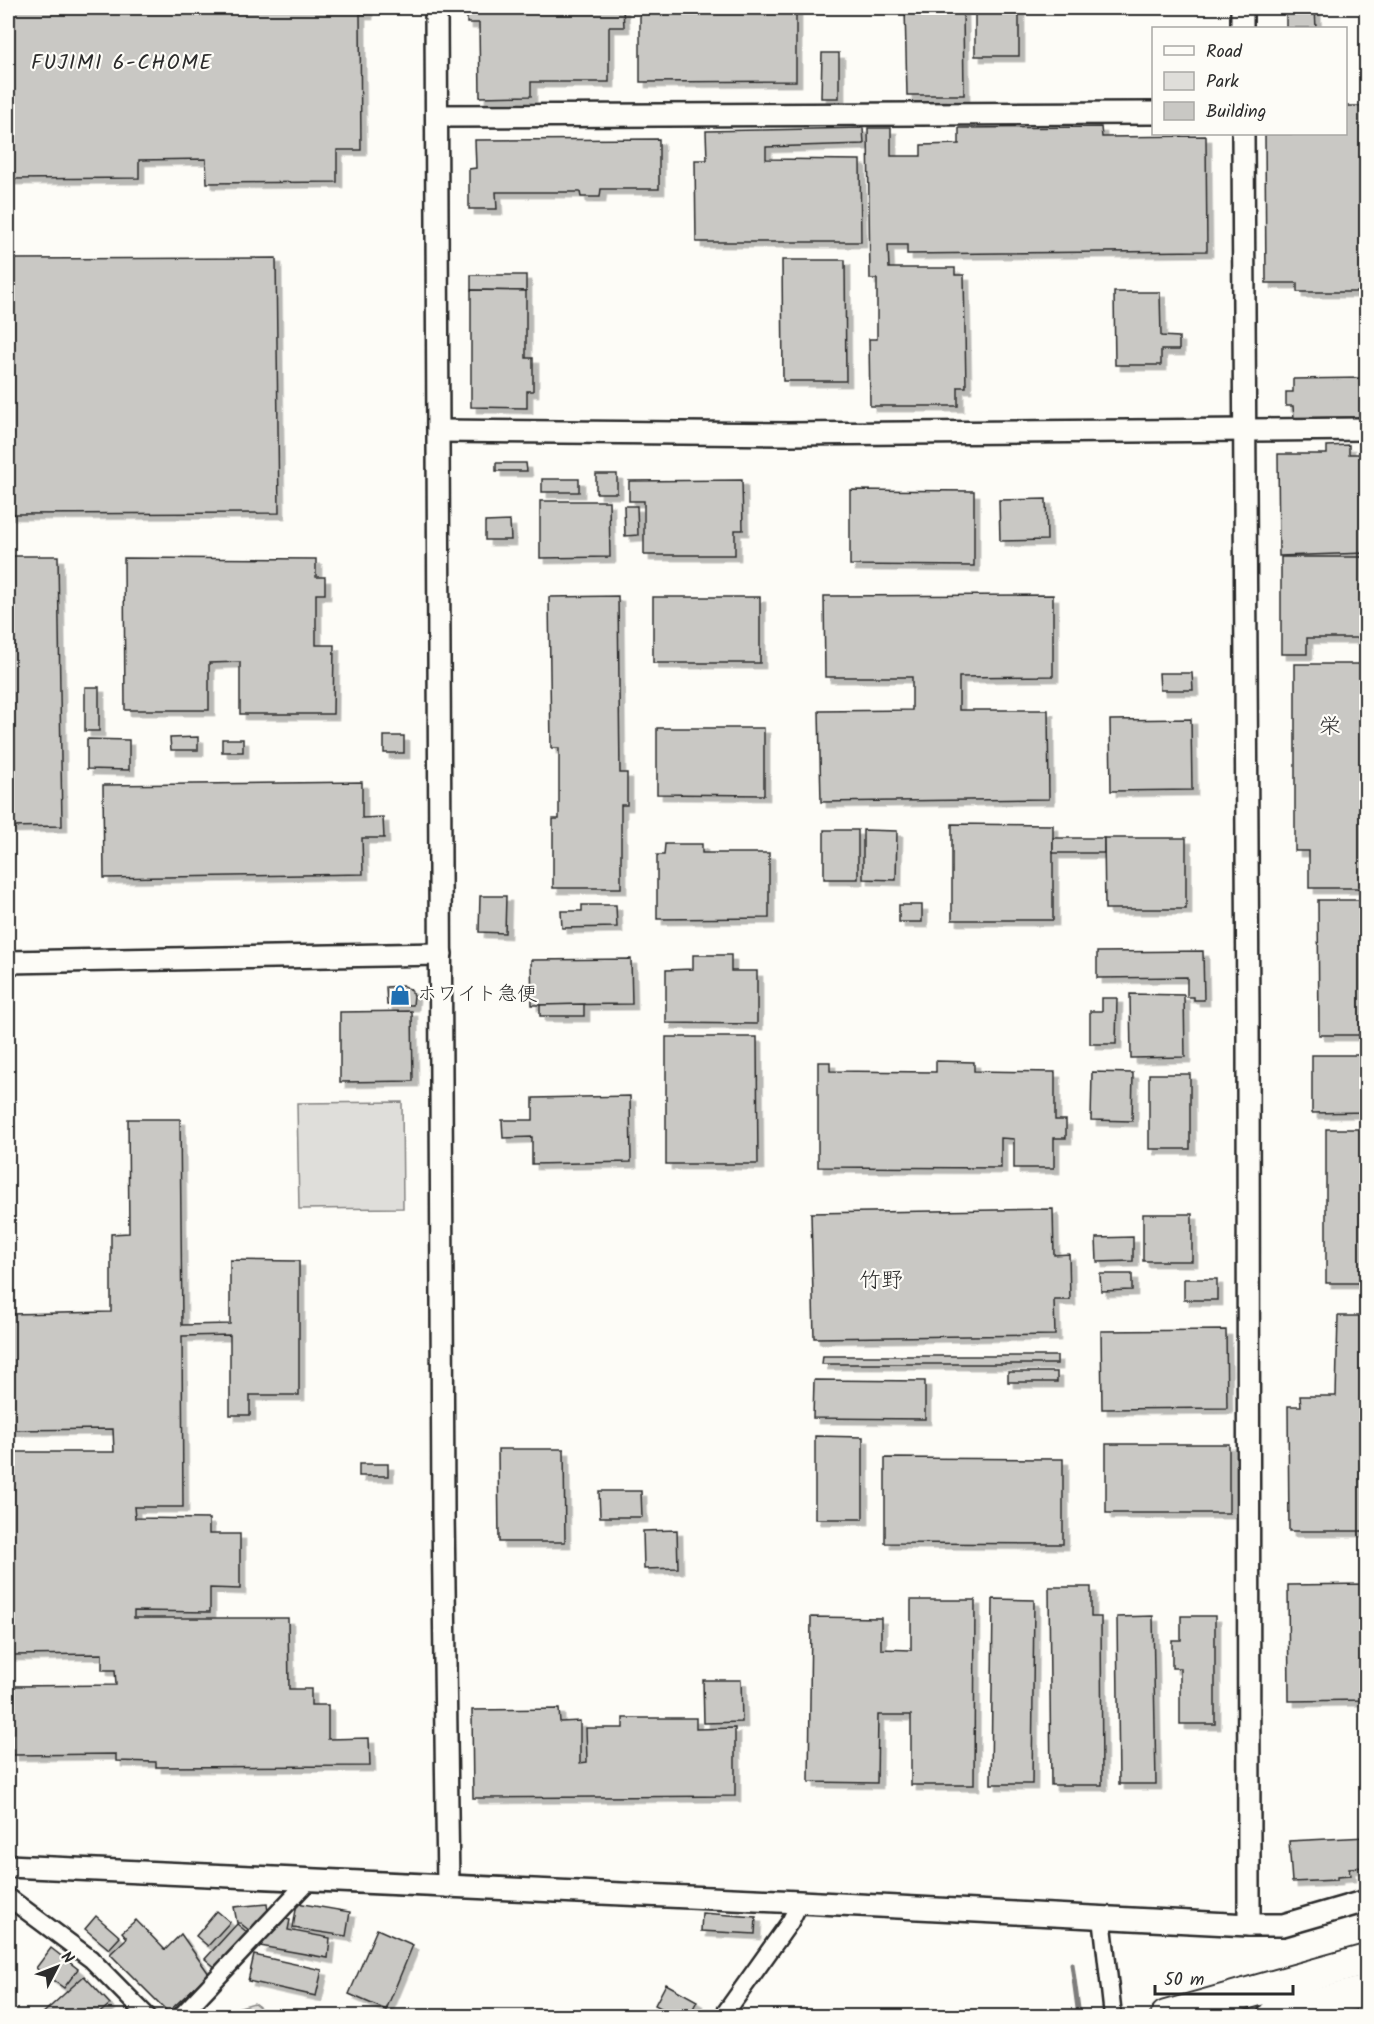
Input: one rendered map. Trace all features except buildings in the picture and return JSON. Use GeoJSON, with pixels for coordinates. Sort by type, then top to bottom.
{"type":"FeatureCollection","features":[{"type":"Feature","properties":{"kind":"highway"},"geometry":{"type":"LineString","coordinates":[[1166,2016],[1366,1960]]}},
{"type":"Feature","properties":{"kind":"highway"},"geometry":{"type":"LineString","coordinates":[[1273,2016],[1366,1991]]}},
{"type":"Feature","properties":{"kind":"street"},"geometry":{"type":"LineString","coordinates":[[436,8],[443,1512],[448,1886]]}},
{"type":"Feature","properties":{"kind":"street"},"geometry":{"type":"LineString","coordinates":[[1242,8],[1242,27]]}},
{"type":"Feature","properties":{"kind":"street"},"geometry":{"type":"LineString","coordinates":[[437,116],[1152,113]]}},
{"type":"Feature","properties":{"kind":"street"},"geometry":{"type":"LineString","coordinates":[[1243,135],[1248,1008],[1249,1925]]}},
{"type":"Feature","properties":{"kind":"street"},"geometry":{"type":"LineString","coordinates":[[439,431],[788,434],[1366,429]]}},
{"type":"Feature","properties":{"kind":"street"},"geometry":{"type":"LineString","coordinates":[[8,962],[441,954]]}},
{"type":"Feature","properties":{"kind":"street"},"geometry":{"type":"LineString","coordinates":[[8,1866],[1249,1925],[1283,1925],[1366,1901]]}},
{"type":"Feature","properties":{"kind":"street"},"geometry":{"type":"LineString","coordinates":[[182,2016],[309,1880]]}},
{"type":"Feature","properties":{"kind":"street"},"geometry":{"type":"LineString","coordinates":[[8,1897],[91,1959],[147,2016]]}},
{"type":"Feature","properties":{"kind":"street"},"geometry":{"type":"LineString","coordinates":[[723,2016],[790,1922],[800,1902]]}},
{"type":"Feature","properties":{"kind":"street"},"geometry":{"type":"LineString","coordinates":[[1102,1917],[1113,2016]]}},
{"type":"Feature","properties":{"kind":"green space"},"geometry":{"type":"Polygon","coordinates":[[[402,1102],[403,1208],[299,1209],[297,1103],[402,1102]]]}},
{"type":"Feature","properties":{"kind":"green space"},"geometry":{"type":"Polygon","coordinates":[[[254,2003],[271,2016],[209,2016],[254,2003]]]}},
{"type":"Feature","properties":{"kind":"waterway"},"geometry":{"type":"LineString","coordinates":[[1072,1964],[1079,2016]]}},
{"type":"Feature","properties":{"kind":"place","name":"ホワイト急便"},"geometry":{"type":"Point","coordinates":[400,995]}},
{"type":"Feature","properties":{"kind":"district","name":"FUJIMI 6-CHOME"},"geometry":{"type":"Point","coordinates":[122,63]}},
{"type":"Feature","properties":{"kind":"district","name":"栄"},"geometry":{"type":"Point","coordinates":[1330,727]}},
{"type":"Feature","properties":{"kind":"district","name":"竹野"},"geometry":{"type":"Point","coordinates":[881,1281]}}]}
